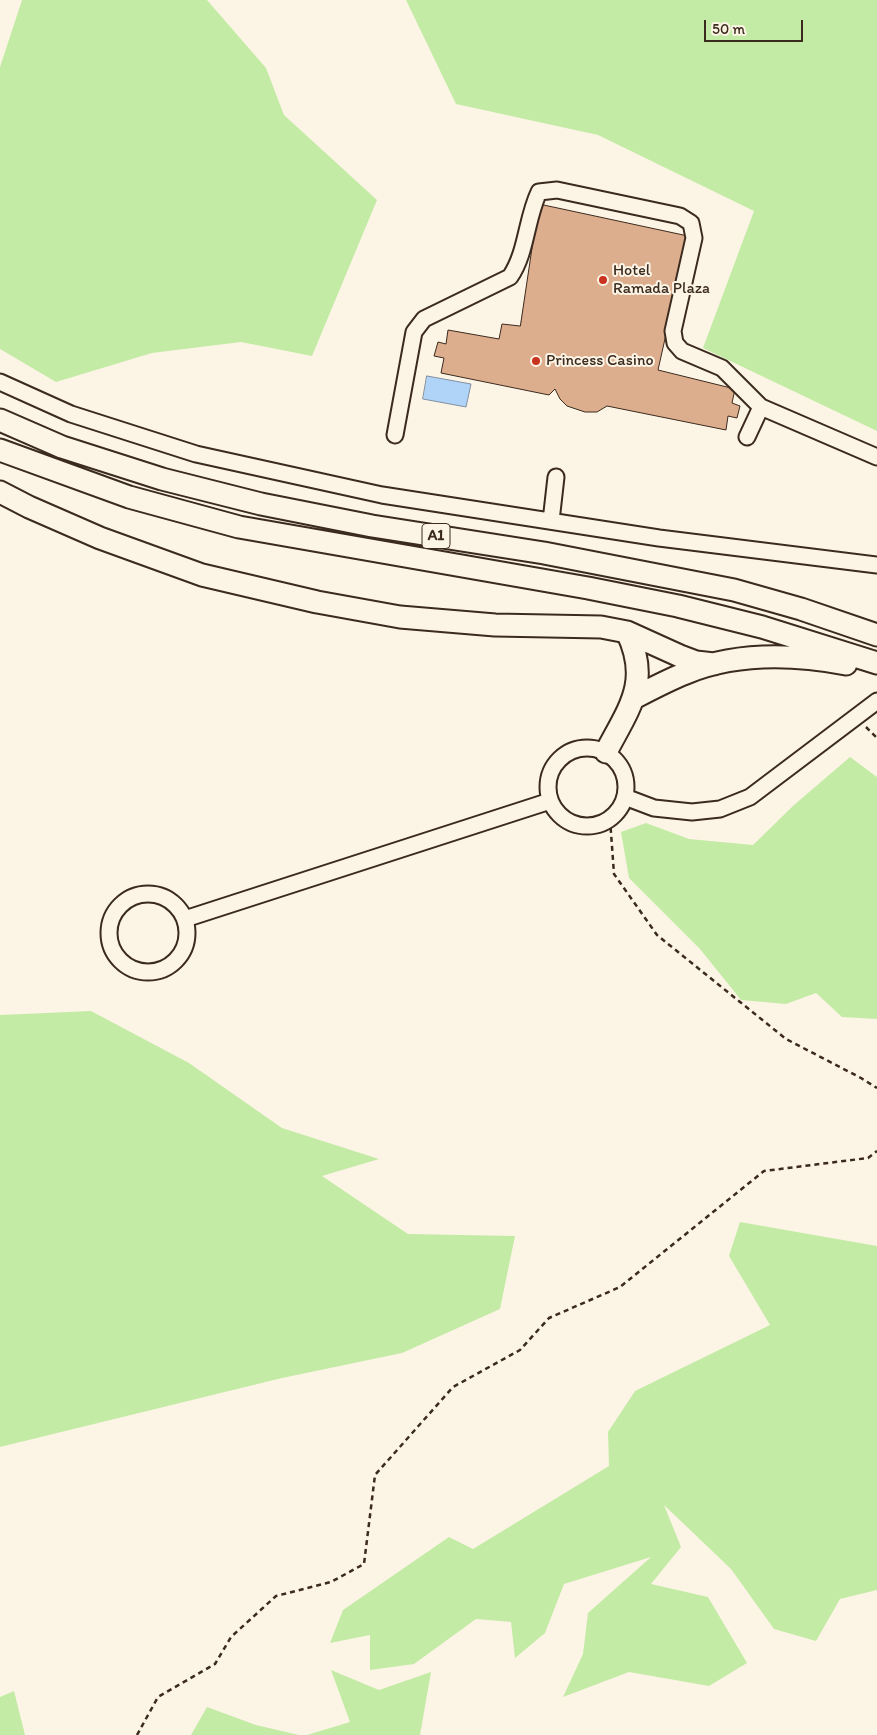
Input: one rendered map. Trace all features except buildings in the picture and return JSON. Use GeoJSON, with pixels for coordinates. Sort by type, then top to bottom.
{"type":"FeatureCollection","features":[{"type":"Feature","properties":{"kind":"highway","name":"A1"},"geometry":{"type":"LineString","coordinates":[[0,420],[62,447],[162,479],[261,504],[372,526],[544,553],[734,590],[801,609],[877,635]]}},
{"type":"Feature","properties":{"kind":"highway","name":"A1"},"geometry":{"type":"LineString","coordinates":[[0,450],[129,497],[239,527],[588,588],[678,606],[762,627],[877,663]]}},
{"type":"Feature","properties":{"kind":"highway"},"geometry":{"type":"LineString","coordinates":[[0,492],[29,507],[100,538],[202,575],[317,602],[400,617],[495,625],[601,627],[627,632],[696,662],[714,664]]}},
{"type":"Feature","properties":{"kind":"highway"},"geometry":{"type":"LineString","coordinates":[[606,752],[634,698],[638,680],[634,646],[627,632]]}},
{"type":"Feature","properties":{"kind":"highway"},"geometry":{"type":"LineString","coordinates":[[634,698],[687,672],[714,664],[754,657],[822,659],[877,672]]}},
{"type":"Feature","properties":{"kind":"street"},"geometry":{"type":"LineString","coordinates":[[395,435],[414,332],[424,319],[510,277],[518,266],[533,206],[539,192],[557,190],[680,216],[691,223],[694,238],[673,331],[674,343],[682,351],[722,368],[761,407],[877,457]]}},
{"type":"Feature","properties":{"kind":"street"},"geometry":{"type":"LineString","coordinates":[[0,382],[71,414],[196,454],[382,496],[659,538],[877,565]]}},
{"type":"Feature","properties":{"kind":"street"},"geometry":{"type":"LineString","coordinates":[[747,437],[761,407]]}},
{"type":"Feature","properties":{"kind":"street"},"geometry":{"type":"LineString","coordinates":[[551,521],[556,477]]}},
{"type":"Feature","properties":{"kind":"street"},"geometry":{"type":"LineString","coordinates":[[625,798],[654,808],[692,812],[720,808],[750,798],[877,701]]}},
{"type":"Feature","properties":{"kind":"street"},"geometry":{"type":"LineString","coordinates":[[583,747],[595,748],[606,752],[617,760],[624,772],[627,784],[625,798],[620,809],[610,819],[600,824],[576,825],[565,820],[556,812],[550,802],[547,790],[548,778],[553,766],[571,750],[583,747]]}},
{"type":"Feature","properties":{"kind":"street"},"geometry":{"type":"LineString","coordinates":[[184,919],[550,802]]}},
{"type":"Feature","properties":{"kind":"street"},"geometry":{"type":"LineString","coordinates":[[145,894],[158,895],[169,900],[178,908],[184,919],[187,932],[185,946],[178,958],[168,967],[156,972],[142,972],[129,968],[118,959],[111,948],[108,936],[114,912],[133,897],[145,894]]}},
{"type":"Feature","properties":{"kind":"path"},"geometry":{"type":"LineString","coordinates":[[610,819],[614,874],[657,934],[786,1038],[877,1088]]}},
{"type":"Feature","properties":{"kind":"path"},"geometry":{"type":"LineString","coordinates":[[137,1735],[158,1697],[215,1664],[231,1637],[276,1596],[331,1582],[364,1564],[375,1475],[453,1387],[520,1350],[549,1318],[620,1288],[764,1171],[868,1158],[877,1151]]}},
{"type":"Feature","properties":{"kind":"green space"},"geometry":{"type":"Polygon","coordinates":[[[22,0],[207,0],[266,68],[284,115],[377,200],[312,356],[241,342],[152,353],[56,382],[0,349],[0,67],[22,0]]]}},
{"type":"Feature","properties":{"kind":"green space"},"geometry":{"type":"Polygon","coordinates":[[[406,0],[877,0],[877,431],[703,348],[754,211],[598,135],[456,104],[406,0]]]}},
{"type":"Feature","properties":{"kind":"green space"},"geometry":{"type":"Polygon","coordinates":[[[850,757],[877,777],[877,1019],[842,1017],[816,993],[786,1004],[741,1000],[700,949],[629,878],[621,832],[646,823],[689,839],[753,845],[794,805],[850,757]]]}},
{"type":"Feature","properties":{"kind":"green space"},"geometry":{"type":"Polygon","coordinates":[[[91,1011],[189,1063],[282,1128],[379,1159],[322,1176],[408,1234],[515,1236],[500,1309],[402,1353],[282,1378],[0,1447],[0,1015],[91,1011]]]}},
{"type":"Feature","properties":{"kind":"green space"},"geometry":{"type":"Polygon","coordinates":[[[740,1222],[877,1246],[877,1590],[840,1599],[816,1641],[774,1629],[731,1569],[664,1505],[681,1547],[651,1584],[708,1597],[747,1663],[709,1686],[629,1672],[563,1697],[583,1654],[588,1613],[651,1557],[564,1584],[545,1633],[515,1658],[511,1622],[476,1619],[414,1664],[370,1670],[370,1635],[330,1643],[343,1610],[449,1537],[473,1549],[609,1466],[608,1432],[635,1391],[770,1325],[729,1256],[740,1222]]]}},
{"type":"Feature","properties":{"kind":"green space"},"geometry":{"type":"Polygon","coordinates":[[[331,1670],[379,1690],[431,1672],[420,1735],[307,1735],[350,1722],[331,1670]]]}},
{"type":"Feature","properties":{"kind":"green space"},"geometry":{"type":"Polygon","coordinates":[[[14,1691],[25,1735],[0,1735],[0,1697],[14,1691]]]}},
{"type":"Feature","properties":{"kind":"green space"},"geometry":{"type":"Polygon","coordinates":[[[207,1707],[256,1725],[299,1735],[191,1735],[207,1707]]]}},
{"type":"Feature","properties":{"kind":"water"},"geometry":{"type":"Polygon","coordinates":[[[427,376],[471,384],[466,407],[423,399],[427,376]]]}},
{"type":"Feature","properties":{"kind":"place","name":"Hotel Ramada Plaza"},"geometry":{"type":"Point","coordinates":[603,280]}},
{"type":"Feature","properties":{"kind":"place","name":"Princess Casino"},"geometry":{"type":"Point","coordinates":[536,361]}}]}
